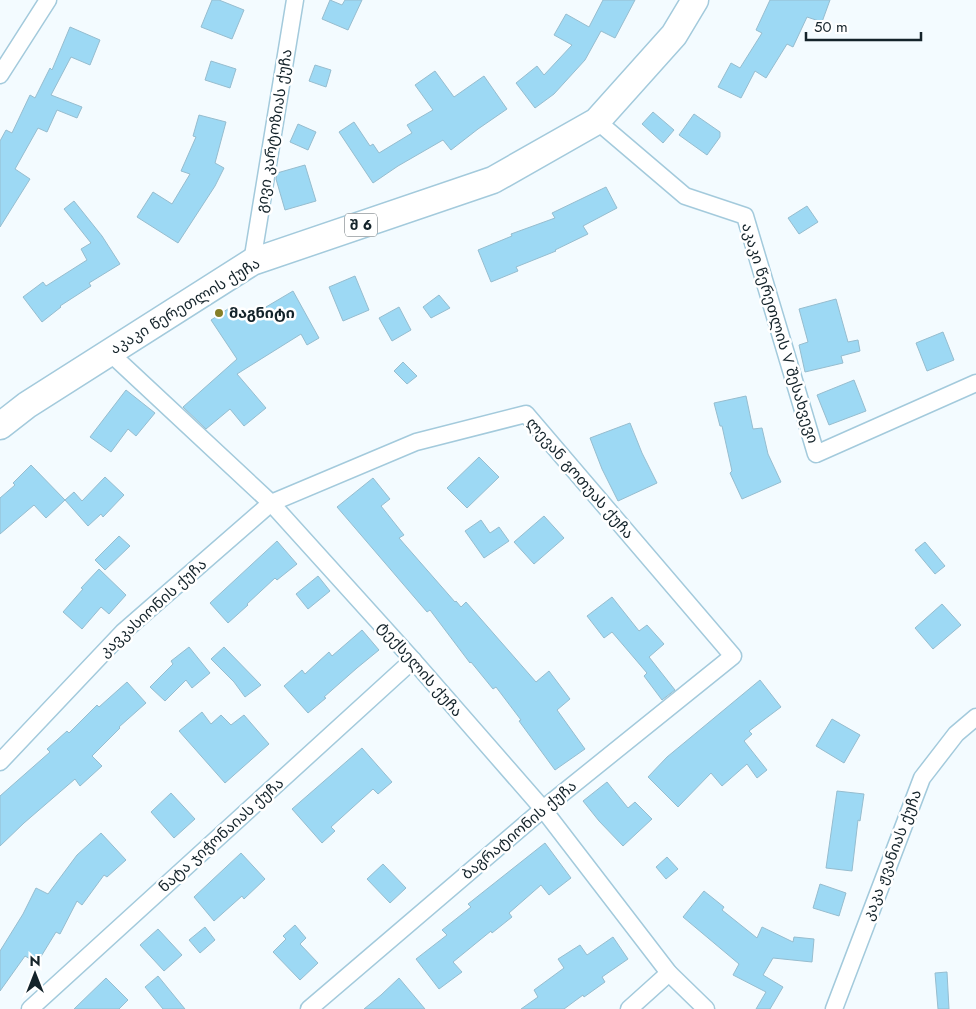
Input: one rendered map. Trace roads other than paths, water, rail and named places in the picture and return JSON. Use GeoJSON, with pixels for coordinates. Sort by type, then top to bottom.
{"type":"FeatureCollection","features":[{"type":"Feature","properties":{"kind":"main road","name":"აკაკი წერეთლის ქუჩა"},"geometry":{"type":"LineString","coordinates":[[0,426],[27,405],[252,262],[493,180],[597,121],[674,35],[695,0]]}},
{"type":"Feature","properties":{"kind":"street"},"geometry":{"type":"LineString","coordinates":[[0,75],[48,0]]}},
{"type":"Feature","properties":{"kind":"street","name":"გივი კარტოზიას ქუჩა"},"geometry":{"type":"LineString","coordinates":[[252,262],[295,0]]}},
{"type":"Feature","properties":{"kind":"street","name":"აკაკი წერეთლის V შესახვევი"},"geometry":{"type":"LineString","coordinates":[[597,121],[685,196],[745,216],[816,454],[976,383]]}},
{"type":"Feature","properties":{"kind":"street","name":"ტექსელის ქუჩა"},"geometry":{"type":"LineString","coordinates":[[109,352],[271,503],[413,660],[543,809],[669,973],[706,1009]]}},
{"type":"Feature","properties":{"kind":"street","name":"ლევან გოთუას ქუჩა"},"geometry":{"type":"LineString","coordinates":[[271,503],[416,442],[526,414],[734,656]]}},
{"type":"Feature","properties":{"kind":"street","name":"კავკასიონის ქუჩა"},"geometry":{"type":"LineString","coordinates":[[0,762],[123,632],[271,503]]}},
{"type":"Feature","properties":{"kind":"street","name":"ბაგრატიონის ქუჩა"},"geometry":{"type":"LineString","coordinates":[[309,1009],[543,809],[734,656]]}},
{"type":"Feature","properties":{"kind":"street","name":"ნატა ჯიჭონაიას ქუჩა"},"geometry":{"type":"LineString","coordinates":[[30,1009],[413,660]]}},
{"type":"Feature","properties":{"kind":"street","name":"კაკა ჟვანიას ქუჩა"},"geometry":{"type":"LineString","coordinates":[[834,1009],[922,778],[956,734],[976,717]]}},
{"type":"Feature","properties":{"kind":"street"},"geometry":{"type":"LineString","coordinates":[[629,1009],[669,973]]}},
{"type":"Feature","properties":{"kind":"place","name":"მაგნიტი"},"geometry":{"type":"Point","coordinates":[219,313]}}]}
